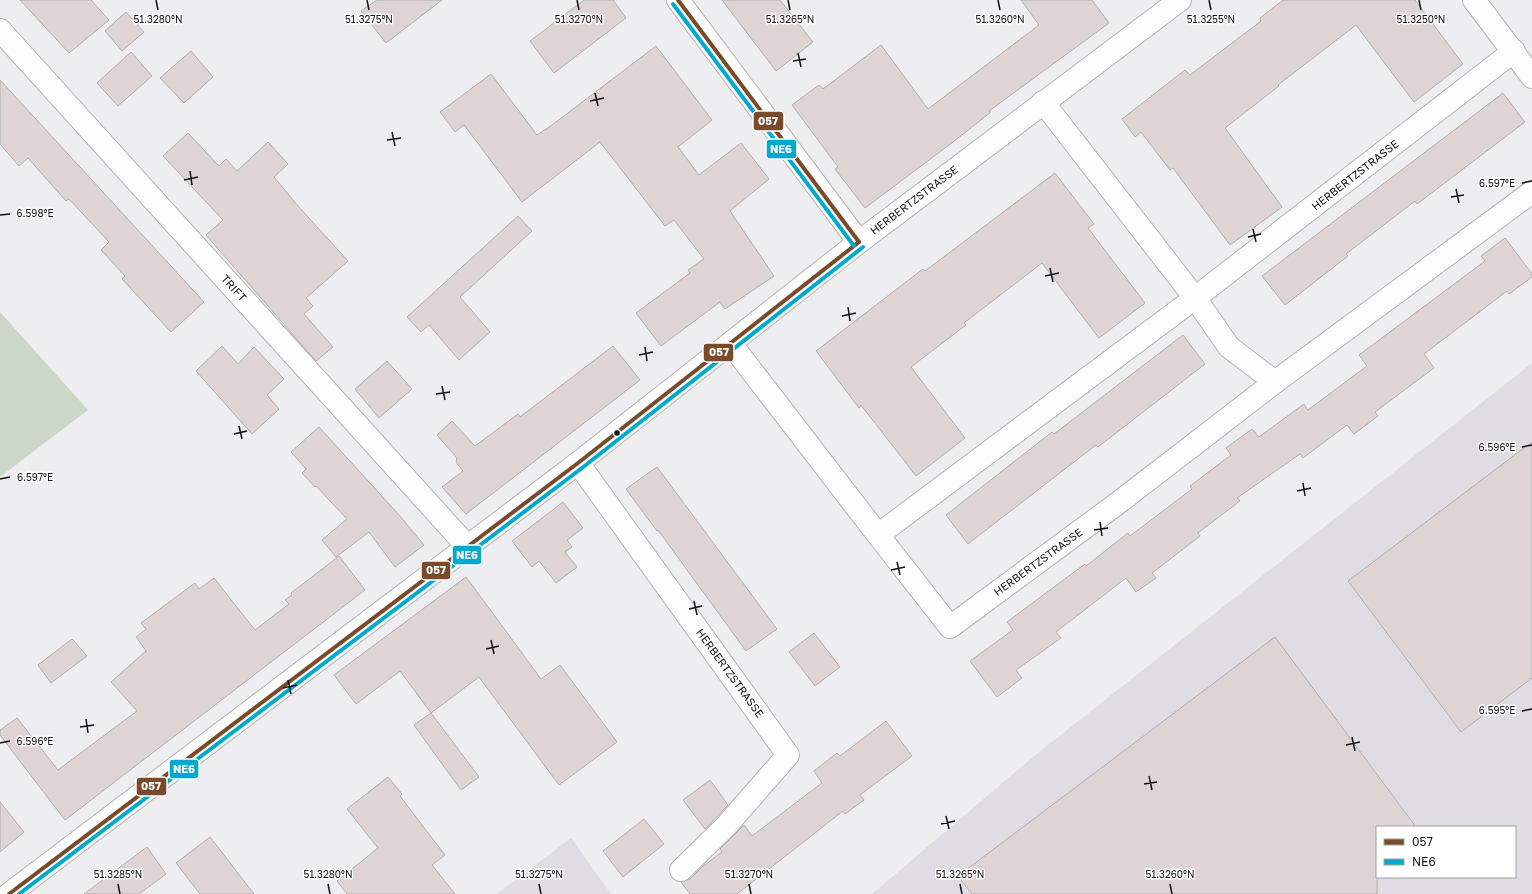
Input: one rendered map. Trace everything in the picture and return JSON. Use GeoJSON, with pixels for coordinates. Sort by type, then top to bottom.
{"type":"FeatureCollection","features":[{"type":"Feature","properties":{"kind":"street"},"geometry":{"type":"LineString","coordinates":[[678,0],[859,242]]}},
{"type":"Feature","properties":{"kind":"street","name":"HERBERTZSTRASSE"},"geometry":{"type":"LineString","coordinates":[[9,894],[578,463],[859,242],[1180,0]]}},
{"type":"Feature","properties":{"kind":"street"},"geometry":{"type":"LineString","coordinates":[[1474,0],[1514,51],[1532,77]]}},
{"type":"Feature","properties":{"kind":"street","name":"TRIFT"},"geometry":{"type":"LineString","coordinates":[[0,30],[467,546]]}},
{"type":"Feature","properties":{"kind":"street","name":"HERBERTZSTRASSE"},"geometry":{"type":"LineString","coordinates":[[878,536],[1195,298],[1514,51]]}},
{"type":"Feature","properties":{"kind":"street"},"geometry":{"type":"LineString","coordinates":[[1043,102],[1195,298],[1229,347],[1275,382]]}},
{"type":"Feature","properties":{"kind":"street","name":"HERBERTZSTRASSE"},"geometry":{"type":"LineString","coordinates":[[731,344],[878,536],[950,627],[1118,503],[1275,382],[1532,192]]}},
{"type":"Feature","properties":{"kind":"street","name":"HERBERTZSTRASSE"},"geometry":{"type":"LineString","coordinates":[[578,463],[788,755],[726,826],[681,870]]}},
{"type":"Feature","properties":{"kind":"shaded area"},"geometry":{"type":"Polygon","coordinates":[[[1532,363],[1532,894],[872,894],[1034,756],[1532,363]]]}},
{"type":"Feature","properties":{"kind":"shaded area"},"geometry":{"type":"Polygon","coordinates":[[[571,838],[611,894],[497,894],[571,838]]]}},
{"type":"Feature","properties":{"kind":"green space"},"geometry":{"type":"Polygon","coordinates":[[[0,312],[88,410],[0,477],[0,312]]]}},
{"type":"Feature","properties":{"kind":"building"},"geometry":{"type":"Polygon","coordinates":[[[20,0],[91,0],[109,20],[69,53],[20,0]]]}},
{"type":"Feature","properties":{"kind":"building"},"geometry":{"type":"Polygon","coordinates":[[[377,0],[442,0],[386,43],[361,11],[377,0]]]}},
{"type":"Feature","properties":{"kind":"building"},"geometry":{"type":"Polygon","coordinates":[[[584,0],[613,0],[626,18],[554,73],[530,41],[584,0]]]}},
{"type":"Feature","properties":{"kind":"building"},"geometry":{"type":"Polygon","coordinates":[[[722,0],[780,0],[813,42],[776,71],[722,0]]]}},
{"type":"Feature","properties":{"kind":"building"},"geometry":{"type":"Polygon","coordinates":[[[1021,0],[1092,0],[1109,23],[989,111],[991,112],[865,208],[835,169],[838,167],[792,105],[819,85],[823,89],[881,45],[928,109],[1039,25],[1021,0]]]}},
{"type":"Feature","properties":{"kind":"building"},"geometry":{"type":"Polygon","coordinates":[[[1283,0],[1415,0],[1463,64],[1414,102],[1356,25],[1278,85],[1279,86],[1225,128],[1282,207],[1230,245],[1173,168],[1170,170],[1141,132],[1135,137],[1122,119],[1185,70],[1190,75],[1261,21],[1260,18],[1283,0]]]}},
{"type":"Feature","properties":{"kind":"building"},"geometry":{"type":"Polygon","coordinates":[[[126,12],[144,32],[122,51],[105,31],[126,12]]]}},
{"type":"Feature","properties":{"kind":"building"},"geometry":{"type":"Polygon","coordinates":[[[656,46],[712,120],[678,147],[699,175],[741,143],[769,179],[730,211],[774,276],[725,309],[720,302],[661,346],[636,313],[690,273],[688,270],[704,259],[674,220],[665,226],[600,142],[522,202],[464,125],[455,132],[440,112],[491,74],[537,135],[656,46]]]}},
{"type":"Feature","properties":{"kind":"building"},"geometry":{"type":"Polygon","coordinates":[[[191,51],[213,77],[184,103],[160,78],[191,51]]]}},
{"type":"Feature","properties":{"kind":"building"},"geometry":{"type":"Polygon","coordinates":[[[131,52],[152,76],[118,106],[97,83],[131,52]]]}},
{"type":"Feature","properties":{"kind":"building"},"geometry":{"type":"Polygon","coordinates":[[[0,80],[204,302],[171,332],[122,279],[125,276],[101,250],[109,242],[69,199],[66,201],[28,158],[19,166],[0,144],[0,80]]]}},
{"type":"Feature","properties":{"kind":"building"},"geometry":{"type":"Polygon","coordinates":[[[1503,93],[1525,122],[1417,204],[1415,201],[1346,254],[1348,256],[1285,305],[1262,276],[1503,93]]]}},
{"type":"Feature","properties":{"kind":"building"},"geometry":{"type":"Polygon","coordinates":[[[188,133],[219,166],[226,159],[237,171],[268,142],[288,164],[274,177],[348,261],[306,298],[313,306],[304,314],[333,347],[316,361],[206,235],[223,220],[163,156],[188,133]]]}},
{"type":"Feature","properties":{"kind":"building"},"geometry":{"type":"Polygon","coordinates":[[[1055,173],[1094,224],[1088,228],[1145,303],[1099,338],[1042,263],[964,323],[966,325],[911,367],[965,438],[916,476],[861,405],[859,408],[816,351],[923,269],[925,271],[1055,173]]]}},
{"type":"Feature","properties":{"kind":"building"},"geometry":{"type":"Polygon","coordinates":[[[518,216],[532,231],[460,297],[490,332],[459,360],[429,325],[421,332],[407,317],[518,216]]]}},
{"type":"Feature","properties":{"kind":"building"},"geometry":{"type":"Polygon","coordinates":[[[1505,238],[1532,274],[1532,277],[1509,294],[1507,291],[1424,354],[1434,368],[1375,412],[1378,416],[1354,434],[1347,425],[1303,458],[1300,454],[1237,498],[1240,501],[1198,533],[1200,536],[1152,573],[1156,578],[1136,592],[1126,578],[1056,632],[1061,638],[1016,670],[1022,678],[997,697],[970,661],[1013,630],[1007,622],[1085,564],[1086,566],[1128,533],[1130,536],[1192,489],[1190,486],[1231,455],[1226,448],[1252,429],[1259,437],[1304,404],[1308,410],[1367,366],[1359,355],[1485,261],[1481,256],[1505,238]]]}},
{"type":"Feature","properties":{"kind":"building"},"geometry":{"type":"Polygon","coordinates":[[[1183,335],[1205,364],[1098,447],[1096,445],[968,544],[946,515],[1052,432],[1054,434],[1183,335]]]}},
{"type":"Feature","properties":{"kind":"building"},"geometry":{"type":"Polygon","coordinates":[[[222,346],[238,364],[254,347],[284,379],[267,395],[279,409],[252,434],[196,371],[222,346]]]}},
{"type":"Feature","properties":{"kind":"building"},"geometry":{"type":"Polygon","coordinates":[[[613,346],[640,380],[466,514],[442,487],[463,471],[456,462],[457,458],[437,435],[452,421],[475,446],[518,414],[520,417],[613,346]]]}},
{"type":"Feature","properties":{"kind":"building"},"geometry":{"type":"Polygon","coordinates":[[[387,361],[412,389],[379,418],[355,389],[387,361]]]}},
{"type":"Feature","properties":{"kind":"building"},"geometry":{"type":"Polygon","coordinates":[[[319,427],[400,516],[424,545],[395,567],[369,532],[336,557],[322,540],[347,519],[302,473],[306,469],[291,452],[319,427]]]}},
{"type":"Feature","properties":{"kind":"building"},"geometry":{"type":"Polygon","coordinates":[[[1532,442],[1532,678],[1461,732],[1348,581],[1532,442]]]}},
{"type":"Feature","properties":{"kind":"building"},"geometry":{"type":"Polygon","coordinates":[[[657,467],[777,629],[746,651],[658,530],[657,531],[626,489],[657,467]]]}},
{"type":"Feature","properties":{"kind":"building"},"geometry":{"type":"Polygon","coordinates":[[[563,502],[583,528],[567,540],[572,547],[565,552],[577,567],[556,583],[539,561],[532,567],[512,541],[563,502]]]}},
{"type":"Feature","properties":{"kind":"building"},"geometry":{"type":"Polygon","coordinates":[[[339,556],[365,590],[65,820],[0,735],[0,730],[17,718],[58,770],[137,711],[111,682],[146,651],[136,637],[146,629],[141,623],[195,583],[199,589],[214,578],[255,630],[289,604],[285,600],[292,595],[291,593],[339,556]]]}},
{"type":"Feature","properties":{"kind":"building"},"geometry":{"type":"Polygon","coordinates":[[[466,577],[541,679],[560,665],[617,742],[559,785],[479,677],[431,713],[400,671],[356,704],[334,675],[466,577]]]}},
{"type":"Feature","properties":{"kind":"building"},"geometry":{"type":"Polygon","coordinates":[[[814,633],[840,667],[815,686],[789,652],[814,633]]]}},
{"type":"Feature","properties":{"kind":"building"},"geometry":{"type":"Polygon","coordinates":[[[1275,637],[1415,826],[1376,826],[1377,894],[972,894],[958,876],[1275,637]]]}},
{"type":"Feature","properties":{"kind":"building"},"geometry":{"type":"Polygon","coordinates":[[[72,639],[87,656],[51,683],[38,665],[72,639]]]}},
{"type":"Feature","properties":{"kind":"building"},"geometry":{"type":"Polygon","coordinates":[[[431,713],[479,777],[461,790],[414,725],[431,713]]]}},
{"type":"Feature","properties":{"kind":"building"},"geometry":{"type":"Polygon","coordinates":[[[886,721],[912,756],[860,795],[864,800],[845,814],[843,811],[737,894],[690,894],[681,882],[690,879],[702,867],[722,852],[720,849],[744,825],[752,836],[822,783],[814,771],[837,753],[840,756],[886,721]]]}},
{"type":"Feature","properties":{"kind":"building"},"geometry":{"type":"Polygon","coordinates":[[[388,777],[402,794],[400,796],[445,855],[432,865],[455,894],[347,894],[337,881],[378,848],[347,809],[388,777]]]}},
{"type":"Feature","properties":{"kind":"building"},"geometry":{"type":"Polygon","coordinates":[[[710,780],[728,805],[705,829],[683,800],[710,780]]]}},
{"type":"Feature","properties":{"kind":"building"},"geometry":{"type":"Polygon","coordinates":[[[0,802],[24,832],[0,852],[0,802]]]}},
{"type":"Feature","properties":{"kind":"building"},"geometry":{"type":"Polygon","coordinates":[[[644,819],[664,844],[623,877],[603,851],[644,819]]]}},
{"type":"Feature","properties":{"kind":"building"},"geometry":{"type":"Polygon","coordinates":[[[210,837],[254,894],[200,894],[176,863],[210,837]]]}},
{"type":"Feature","properties":{"kind":"building"},"geometry":{"type":"Polygon","coordinates":[[[147,847],[166,874],[139,894],[84,894],[147,847]]]}},
{"type":"Feature","properties":{"kind":"transit line","name":"057"},"geometry":{"type":"LineString","coordinates":[[678,0],[859,242]]}},
{"type":"Feature","properties":{"kind":"transit line","name":"NE6"},"geometry":{"type":"LineString","coordinates":[[673,4],[854,246]]}},
{"type":"Feature","properties":{"kind":"transit line","name":"057"},"geometry":{"type":"LineString","coordinates":[[9,894],[578,463],[859,242]]}},
{"type":"Feature","properties":{"kind":"transit line","name":"NE6"},"geometry":{"type":"LineString","coordinates":[[19,894],[582,468],[863,247]]}}]}
